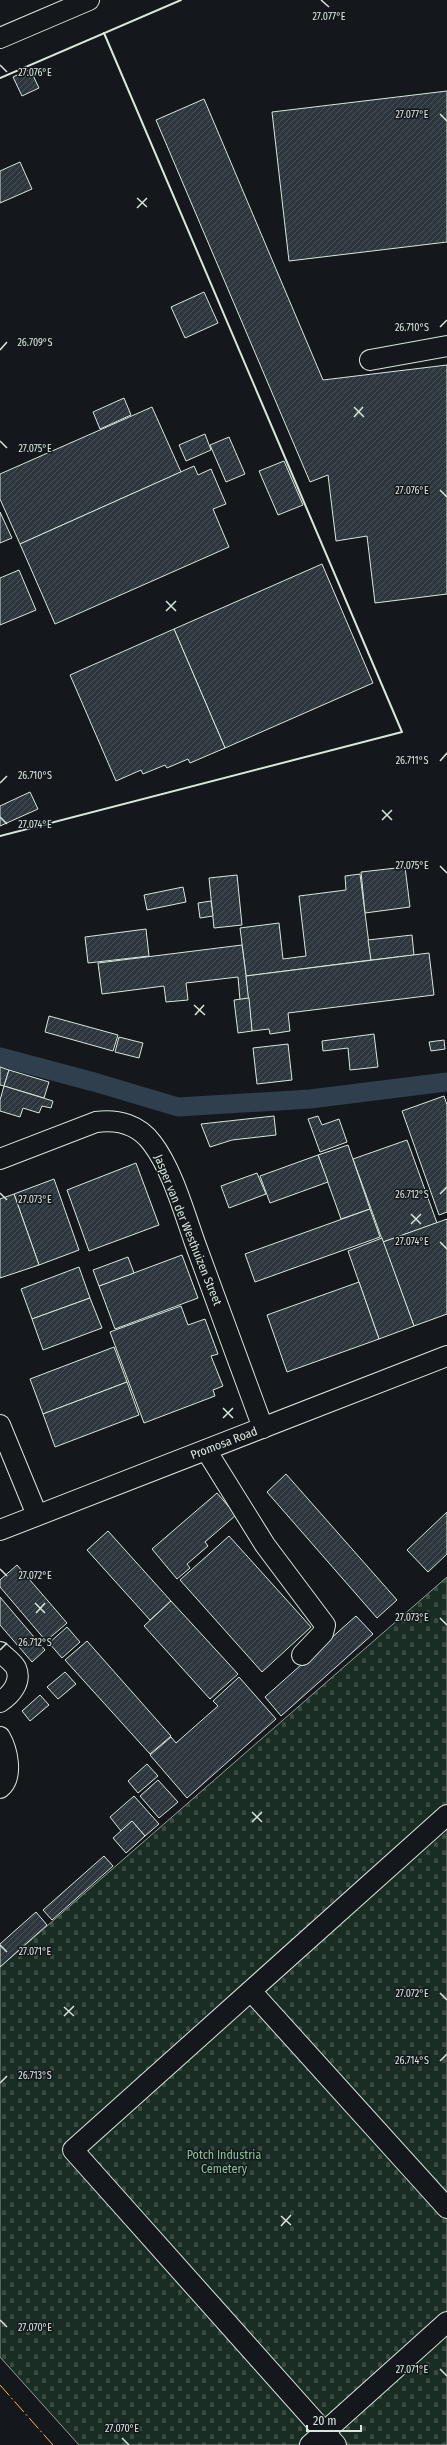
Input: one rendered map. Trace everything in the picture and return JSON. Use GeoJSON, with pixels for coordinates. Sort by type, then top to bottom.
{"type":"FeatureCollection","features":[{"type":"Feature","properties":{"kind":"street"},"geometry":{"type":"LineString","coordinates":[[0,38],[55,7],[89,0]]}},
{"type":"Feature","properties":{"kind":"street"},"geometry":{"type":"LineString","coordinates":[[370,360],[447,346]]}},
{"type":"Feature","properties":{"kind":"street","name":"Jasper van der Westhuizen Street"},"geometry":{"type":"LineString","coordinates":[[0,1159],[96,1122],[107,1120],[122,1122],[134,1126],[152,1142],[169,1176],[187,1221],[263,1428]]}},
{"type":"Feature","properties":{"kind":"street","name":"Promosa Road"},"geometry":{"type":"LineString","coordinates":[[0,1530],[447,1356]]}},
{"type":"Feature","properties":{"kind":"street"},"geometry":{"type":"LineString","coordinates":[[0,1425],[37,1515]]}},
{"type":"Feature","properties":{"kind":"street"},"geometry":{"type":"LineString","coordinates":[[206,1450],[265,1545],[325,1625],[323,1633],[302,1655]]}},
{"type":"Feature","properties":{"kind":"street"},"geometry":{"type":"LineString","coordinates":[[0,1652],[16,1668],[17,1681],[11,1695],[0,1702]]}},
{"type":"Feature","properties":{"kind":"street"},"geometry":{"type":"LineString","coordinates":[[0,1737],[5,1745],[8,1768],[4,1785],[0,1788]]}},
{"type":"Feature","properties":{"kind":"street"},"geometry":{"type":"LineString","coordinates":[[447,1816],[73,2150],[324,2441],[447,2322]]}},
{"type":"Feature","properties":{"kind":"street"},"geometry":{"type":"LineString","coordinates":[[251,1991],[447,2208]]}},
{"type":"Feature","properties":{"kind":"green space","name":"Potch Industria Cemetery"},"geometry":{"type":"Polygon","coordinates":[[[447,1577],[447,2445],[79,2445],[0,2357],[0,1967],[447,1577]]]}},
{"type":"Feature","properties":{"kind":"building"},"geometry":{"type":"Polygon","coordinates":[[[30,69],[39,88],[22,96],[13,77],[30,69]]]}},
{"type":"Feature","properties":{"kind":"building"},"geometry":{"type":"Polygon","coordinates":[[[447,91],[447,242],[289,261],[272,112],[447,91]]]}},
{"type":"Feature","properties":{"kind":"building"},"geometry":{"type":"Polygon","coordinates":[[[204,99],[323,380],[447,365],[447,594],[375,603],[367,536],[336,541],[328,475],[310,482],[156,120],[204,99]]]}},
{"type":"Feature","properties":{"kind":"building"},"geometry":{"type":"Polygon","coordinates":[[[20,162],[32,189],[0,203],[0,171],[20,162]]]}},
{"type":"Feature","properties":{"kind":"building"},"geometry":{"type":"Polygon","coordinates":[[[204,292],[218,323],[185,338],[171,307],[204,292]]]}},
{"type":"Feature","properties":{"kind":"building"},"geometry":{"type":"Polygon","coordinates":[[[124,398],[131,415],[100,429],[93,412],[124,398]]]}},
{"type":"Feature","properties":{"kind":"building"},"geometry":{"type":"Polygon","coordinates":[[[152,407],[181,472],[20,544],[0,499],[0,474],[152,407]]]}},
{"type":"Feature","properties":{"kind":"building"},"geometry":{"type":"Polygon","coordinates":[[[205,434],[211,450],[186,461],[179,445],[205,434]]]}},
{"type":"Feature","properties":{"kind":"building"},"geometry":{"type":"Polygon","coordinates":[[[229,437],[245,474],[226,482],[210,445],[229,437]]]}},
{"type":"Feature","properties":{"kind":"building"},"geometry":{"type":"Polygon","coordinates":[[[284,461],[303,505],[278,515],[259,471],[284,461]]]}},
{"type":"Feature","properties":{"kind":"building"},"geometry":{"type":"Polygon","coordinates":[[[194,466],[198,475],[211,469],[226,504],[213,509],[229,547],[55,624],[20,544],[194,466]]]}},
{"type":"Feature","properties":{"kind":"building"},"geometry":{"type":"Polygon","coordinates":[[[0,512],[12,538],[0,543],[0,512]]]}},
{"type":"Feature","properties":{"kind":"building"},"geometry":{"type":"Polygon","coordinates":[[[322,564],[373,683],[225,748],[174,629],[322,564]]]}},
{"type":"Feature","properties":{"kind":"building"},"geometry":{"type":"Polygon","coordinates":[[[19,570],[36,610],[0,625],[0,578],[19,570]]]}},
{"type":"Feature","properties":{"kind":"building"},"geometry":{"type":"Polygon","coordinates":[[[174,629],[225,748],[190,763],[188,759],[167,768],[165,765],[143,774],[141,770],[116,781],[70,675],[174,629]]]}},
{"type":"Feature","properties":{"kind":"building"},"geometry":{"type":"Polygon","coordinates":[[[30,792],[38,809],[0,826],[0,806],[30,792]]]}},
{"type":"Feature","properties":{"kind":"building"},"geometry":{"type":"Polygon","coordinates":[[[405,867],[410,907],[365,913],[361,872],[405,867]]]}},
{"type":"Feature","properties":{"kind":"building"},"geometry":{"type":"Polygon","coordinates":[[[360,874],[371,960],[246,976],[240,928],[279,923],[283,959],[306,956],[299,896],[346,890],[345,876],[360,874]]]}},
{"type":"Feature","properties":{"kind":"building"},"geometry":{"type":"Polygon","coordinates":[[[237,875],[242,925],[214,928],[209,878],[237,875]]]}},
{"type":"Feature","properties":{"kind":"building"},"geometry":{"type":"Polygon","coordinates":[[[183,887],[186,902],[147,910],[144,895],[183,887]]]}},
{"type":"Feature","properties":{"kind":"building"},"geometry":{"type":"Polygon","coordinates":[[[211,901],[213,916],[200,918],[198,903],[211,901]]]}},
{"type":"Feature","properties":{"kind":"building"},"geometry":{"type":"Polygon","coordinates":[[[146,929],[149,956],[88,963],[85,937],[146,929]]]}},
{"type":"Feature","properties":{"kind":"building"},"geometry":{"type":"Polygon","coordinates":[[[412,935],[414,955],[371,960],[368,940],[412,935]]]}},
{"type":"Feature","properties":{"kind":"building"},"geometry":{"type":"Polygon","coordinates":[[[242,945],[249,998],[240,1000],[238,977],[186,983],[188,1000],[166,1002],[164,986],[102,994],[98,963],[242,945]]]}},
{"type":"Feature","properties":{"kind":"building"},"geometry":{"type":"Polygon","coordinates":[[[429,953],[434,995],[288,1013],[290,1031],[270,1034],[269,1029],[252,1031],[246,976],[429,953]]]}},
{"type":"Feature","properties":{"kind":"building"},"geometry":{"type":"Polygon","coordinates":[[[249,998],[252,1031],[238,1033],[234,1000],[249,998]]]}},
{"type":"Feature","properties":{"kind":"building"},"geometry":{"type":"Polygon","coordinates":[[[49,1016],[118,1035],[113,1051],[45,1032],[49,1016]]]}},
{"type":"Feature","properties":{"kind":"building"},"geometry":{"type":"Polygon","coordinates":[[[374,1034],[378,1067],[350,1070],[348,1048],[323,1051],[322,1041],[374,1034]]]}},
{"type":"Feature","properties":{"kind":"building"},"geometry":{"type":"Polygon","coordinates":[[[119,1037],[143,1043],[139,1058],[115,1052],[119,1037]]]}},
{"type":"Feature","properties":{"kind":"building"},"geometry":{"type":"Polygon","coordinates":[[[444,1040],[445,1049],[431,1051],[429,1042],[444,1040]]]}},
{"type":"Feature","properties":{"kind":"building"},"geometry":{"type":"Polygon","coordinates":[[[288,1044],[292,1080],[257,1084],[253,1048],[288,1044]]]}},
{"type":"Feature","properties":{"kind":"building"},"geometry":{"type":"Polygon","coordinates":[[[0,1067],[9,1070],[4,1086],[0,1085],[0,1067]]]}},
{"type":"Feature","properties":{"kind":"building"},"geometry":{"type":"Polygon","coordinates":[[[9,1070],[49,1082],[44,1098],[4,1086],[9,1070]]]}},
{"type":"Feature","properties":{"kind":"building"},"geometry":{"type":"Polygon","coordinates":[[[4,1086],[53,1101],[51,1108],[42,1106],[39,1113],[23,1108],[20,1117],[0,1111],[0,1100],[4,1086]]]}},
{"type":"Feature","properties":{"kind":"building"},"geometry":{"type":"Polygon","coordinates":[[[444,1096],[447,1105],[447,1212],[439,1215],[402,1111],[444,1096]]]}},
{"type":"Feature","properties":{"kind":"building"},"geometry":{"type":"Polygon","coordinates":[[[274,1116],[276,1135],[232,1140],[210,1147],[201,1124],[274,1116]]]}},
{"type":"Feature","properties":{"kind":"building"},"geometry":{"type":"Polygon","coordinates":[[[318,1116],[322,1125],[339,1119],[347,1142],[320,1152],[308,1119],[318,1116]]]}},
{"type":"Feature","properties":{"kind":"building"},"geometry":{"type":"Polygon","coordinates":[[[407,1140],[437,1223],[383,1242],[353,1159],[407,1140]]]}},
{"type":"Feature","properties":{"kind":"building"},"geometry":{"type":"Polygon","coordinates":[[[348,1145],[370,1209],[341,1219],[318,1155],[348,1145]]]}},
{"type":"Feature","properties":{"kind":"building"},"geometry":{"type":"Polygon","coordinates":[[[318,1155],[328,1182],[270,1203],[260,1176],[318,1155]]]}},
{"type":"Feature","properties":{"kind":"building"},"geometry":{"type":"Polygon","coordinates":[[[136,1163],[159,1225],[89,1251],[67,1190],[136,1163]]]}},
{"type":"Feature","properties":{"kind":"building"},"geometry":{"type":"Polygon","coordinates":[[[257,1173],[266,1194],[229,1208],[221,1186],[257,1173]]]}},
{"type":"Feature","properties":{"kind":"building"},"geometry":{"type":"Polygon","coordinates":[[[54,1179],[79,1250],[39,1265],[14,1194],[54,1179]]]}},
{"type":"Feature","properties":{"kind":"building"},"geometry":{"type":"Polygon","coordinates":[[[14,1194],[39,1265],[0,1278],[0,1199],[14,1194]]]}},
{"type":"Feature","properties":{"kind":"building"},"geometry":{"type":"Polygon","coordinates":[[[370,1209],[380,1237],[255,1282],[245,1254],[370,1209]]]}},
{"type":"Feature","properties":{"kind":"building"},"geometry":{"type":"Polygon","coordinates":[[[447,1219],[447,1314],[414,1326],[383,1242],[447,1219]]]}},
{"type":"Feature","properties":{"kind":"building"},"geometry":{"type":"Polygon","coordinates":[[[382,1238],[414,1326],[379,1339],[348,1251],[382,1238]]]}},
{"type":"Feature","properties":{"kind":"building"},"geometry":{"type":"Polygon","coordinates":[[[182,1255],[198,1298],[115,1329],[99,1286],[182,1255]]]}},
{"type":"Feature","properties":{"kind":"building"},"geometry":{"type":"Polygon","coordinates":[[[128,1257],[134,1273],[99,1286],[93,1270],[128,1257]]]}},
{"type":"Feature","properties":{"kind":"building"},"geometry":{"type":"Polygon","coordinates":[[[79,1267],[90,1298],[32,1319],[21,1289],[79,1267]]]}},
{"type":"Feature","properties":{"kind":"building"},"geometry":{"type":"Polygon","coordinates":[[[359,1282],[379,1339],[287,1372],[267,1315],[359,1282]]]}},
{"type":"Feature","properties":{"kind":"building"},"geometry":{"type":"Polygon","coordinates":[[[90,1298],[102,1328],[43,1350],[32,1319],[90,1298]]]}},
{"type":"Feature","properties":{"kind":"building"},"geometry":{"type":"Polygon","coordinates":[[[181,1306],[188,1325],[205,1319],[218,1354],[211,1356],[223,1386],[213,1390],[215,1396],[144,1423],[110,1332],[181,1306]]]}},
{"type":"Feature","properties":{"kind":"building"},"geometry":{"type":"Polygon","coordinates":[[[114,1347],[127,1382],[43,1414],[30,1379],[114,1347]]]}},
{"type":"Feature","properties":{"kind":"building"},"geometry":{"type":"Polygon","coordinates":[[[127,1382],[139,1415],[55,1447],[43,1414],[127,1382]]]}},
{"type":"Feature","properties":{"kind":"building"},"geometry":{"type":"Polygon","coordinates":[[[286,1474],[397,1600],[377,1618],[267,1492],[286,1474]]]}},
{"type":"Feature","properties":{"kind":"building"},"geometry":{"type":"Polygon","coordinates":[[[217,1493],[236,1515],[205,1542],[208,1546],[187,1564],[190,1568],[177,1579],[152,1549],[217,1493]]]}},
{"type":"Feature","properties":{"kind":"building"},"geometry":{"type":"Polygon","coordinates":[[[447,1512],[447,1554],[428,1572],[407,1550],[447,1512]]]}},
{"type":"Feature","properties":{"kind":"building"},"geometry":{"type":"Polygon","coordinates":[[[108,1531],[171,1601],[150,1620],[87,1550],[108,1531]]]}},
{"type":"Feature","properties":{"kind":"building"},"geometry":{"type":"Polygon","coordinates":[[[229,1536],[311,1627],[262,1672],[180,1580],[229,1536]]]}},
{"type":"Feature","properties":{"kind":"building"},"geometry":{"type":"Polygon","coordinates":[[[17,1565],[67,1623],[46,1641],[0,1587],[0,1580],[17,1565]]]}},
{"type":"Feature","properties":{"kind":"building"},"geometry":{"type":"Polygon","coordinates":[[[0,1597],[45,1650],[32,1662],[0,1625],[0,1597]]]}},
{"type":"Feature","properties":{"kind":"building"},"geometry":{"type":"Polygon","coordinates":[[[171,1601],[238,1674],[210,1699],[144,1626],[171,1601]]]}},
{"type":"Feature","properties":{"kind":"building"},"geometry":{"type":"Polygon","coordinates":[[[356,1616],[373,1634],[281,1716],[265,1697],[356,1616]]]}},
{"type":"Feature","properties":{"kind":"building"},"geometry":{"type":"Polygon","coordinates":[[[67,1627],[80,1642],[62,1658],[49,1643],[67,1627]]]}},
{"type":"Feature","properties":{"kind":"building"},"geometry":{"type":"Polygon","coordinates":[[[87,1641],[171,1736],[150,1754],[65,1660],[87,1641]]]}},
{"type":"Feature","properties":{"kind":"building"},"geometry":{"type":"Polygon","coordinates":[[[65,1672],[76,1684],[58,1699],[47,1687],[65,1672]]]}},
{"type":"Feature","properties":{"kind":"building"},"geometry":{"type":"Polygon","coordinates":[[[239,1677],[276,1719],[187,1798],[150,1755],[171,1737],[176,1743],[218,1706],[213,1701],[239,1677]]]}},
{"type":"Feature","properties":{"kind":"building"},"geometry":{"type":"Polygon","coordinates":[[[40,1695],[49,1705],[30,1721],[22,1711],[40,1695]]]}},
{"type":"Feature","properties":{"kind":"building"},"geometry":{"type":"Polygon","coordinates":[[[147,1764],[158,1776],[138,1793],[128,1781],[147,1764]]]}},
{"type":"Feature","properties":{"kind":"building"},"geometry":{"type":"Polygon","coordinates":[[[158,1780],[178,1802],[159,1818],[140,1796],[158,1780]]]}},
{"type":"Feature","properties":{"kind":"building"},"geometry":{"type":"Polygon","coordinates":[[[134,1796],[159,1824],[145,1836],[132,1821],[121,1831],[110,1817],[134,1796]]]}},
{"type":"Feature","properties":{"kind":"building"},"geometry":{"type":"Polygon","coordinates":[[[132,1821],[145,1836],[126,1853],[113,1838],[132,1821]]]}},
{"type":"Feature","properties":{"kind":"building"},"geometry":{"type":"Polygon","coordinates":[[[104,1856],[113,1866],[52,1920],[43,1910],[104,1856]]]}},
{"type":"Feature","properties":{"kind":"building"},"geometry":{"type":"Polygon","coordinates":[[[36,1912],[47,1925],[0,1967],[0,1944],[36,1912]]]}},
{"type":"Feature","properties":{"kind":"waterway"},"geometry":{"type":"LineString","coordinates":[[0,1057],[94,1082],[178,1107],[310,1099],[447,1082]]}},
{"type":"Feature","properties":{"kind":"wall"},"geometry":{"type":"LineString","coordinates":[[0,78],[181,0]]}},
{"type":"Feature","properties":{"kind":"wall"},"geometry":{"type":"LineString","coordinates":[[0,836],[402,732],[104,33]]}},
{"type":"Feature","properties":{"kind":"power"},"geometry":{"type":"LineString","coordinates":[[0,2385],[53,2445]]}}]}
